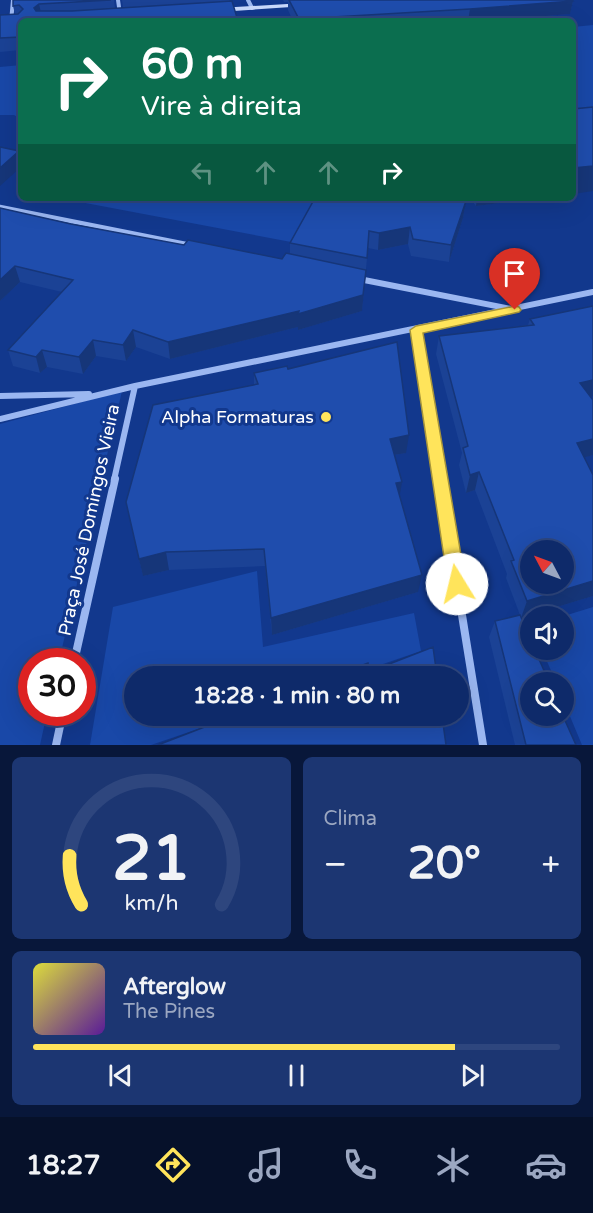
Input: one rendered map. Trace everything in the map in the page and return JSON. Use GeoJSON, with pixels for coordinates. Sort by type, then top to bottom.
{"type":"FeatureCollection","features":[{"type":"Feature","properties":{"kind":"main road"},"geometry":{"type":"LineString","coordinates":[[208,11],[318,4]]}},
{"type":"Feature","properties":{"kind":"main road"},"geometry":{"type":"LineString","coordinates":[[109,17],[131,15]]}},
{"type":"Feature","properties":{"kind":"main road"},"geometry":{"type":"LineString","coordinates":[[0,24],[18,22]]}},
{"type":"Feature","properties":{"kind":"street"},"geometry":{"type":"LineString","coordinates":[[11,23],[13,0]]}},
{"type":"Feature","properties":{"kind":"street"},"geometry":{"type":"LineString","coordinates":[[118,0],[120,16]]}},
{"type":"Feature","properties":{"kind":"street"},"geometry":{"type":"LineString","coordinates":[[248,0],[252,8]]}},
{"type":"Feature","properties":{"kind":"street"},"geometry":{"type":"LineString","coordinates":[[0,207],[199,246]]}},
{"type":"Feature","properties":{"kind":"street"},"geometry":{"type":"LineString","coordinates":[[351,277],[515,310]]}},
{"type":"Feature","properties":{"kind":"street"},"geometry":{"type":"LineString","coordinates":[[105,393],[515,310],[593,292]]}},
{"type":"Feature","properties":{"kind":"street"},"geometry":{"type":"LineString","coordinates":[[416,330],[483,745]]}},
{"type":"Feature","properties":{"kind":"street","name":"Praça José Domingos Vieira"},"geometry":{"type":"LineString","coordinates":[[77,648],[135,386]]}},
{"type":"Feature","properties":{"kind":"street","name":"Praça José Domingos Vieira"},"geometry":{"type":"LineString","coordinates":[[0,396],[105,393]]}},
{"type":"Feature","properties":{"kind":"street","name":"Praça José Domingos Vieira"},"geometry":{"type":"LineString","coordinates":[[0,419],[105,393]]}},
{"type":"Feature","properties":{"kind":"street"},"geometry":{"type":"LineString","coordinates":[[56,745],[60,726]]}},
{"type":"Feature","properties":{"kind":"shaded area"},"geometry":{"type":"Polygon","coordinates":[[[593,25],[593,120],[576,122],[576,27],[593,25]]]}},
{"type":"Feature","properties":{"kind":"shaded area"},"geometry":{"type":"Polygon","coordinates":[[[18,65],[18,117],[0,115],[0,67],[18,65]]]}},
{"type":"Feature","properties":{"kind":"shaded area"},"geometry":{"type":"Polygon","coordinates":[[[75,201],[314,201],[291,242],[75,201]]]}},
{"type":"Feature","properties":{"kind":"shaded area"},"geometry":{"type":"Polygon","coordinates":[[[122,391],[62,648],[18,648],[18,726],[44,726],[40,745],[0,745],[0,424],[122,391]]]}},
{"type":"Feature","properties":{"kind":"shaded area"},"geometry":{"type":"Polygon","coordinates":[[[257,571],[263,647],[414,613],[421,651],[377,666],[124,666],[124,726],[207,726],[151,745],[90,745],[93,726],[96,726],[96,709],[113,607],[257,571]]]}},
{"type":"Feature","properties":{"kind":"shaded area"},"geometry":{"type":"Polygon","coordinates":[[[593,607],[593,745],[582,745],[574,726],[574,672],[552,672],[546,660],[574,660],[574,613],[593,607]]]}},
{"type":"Feature","properties":{"kind":"building"},"geometry":{"type":"Polygon","coordinates":[[[13,0],[111,0],[39,4],[34,8],[36,11],[72,11],[232,1],[237,18],[18,18],[18,37],[0,38],[0,15],[18,14],[23,9],[19,5],[13,6],[13,0]]]}},
{"type":"Feature","properties":{"kind":"building"},"geometry":{"type":"Polygon","coordinates":[[[289,0],[573,1],[470,9],[298,18],[289,0]]]}},
{"type":"Feature","properties":{"kind":"building"},"geometry":{"type":"Polygon","coordinates":[[[593,107],[593,166],[576,168],[576,109],[593,107]]]}},
{"type":"Feature","properties":{"kind":"building"},"geometry":{"type":"Polygon","coordinates":[[[0,147],[18,151],[18,152],[0,168],[0,147]]]}},
{"type":"Feature","properties":{"kind":"building"},"geometry":{"type":"Polygon","coordinates":[[[313,201],[466,201],[451,245],[413,239],[410,227],[379,233],[369,231],[367,258],[290,243],[313,201]]]}},
{"type":"Feature","properties":{"kind":"building"},"geometry":{"type":"Polygon","coordinates":[[[0,208],[184,245],[188,240],[282,259],[286,253],[366,270],[363,295],[298,314],[299,311],[168,342],[133,330],[123,345],[93,340],[79,357],[42,350],[36,357],[8,350],[73,280],[15,266],[0,280],[0,208]]]}},
{"type":"Feature","properties":{"kind":"building"},"geometry":{"type":"Polygon","coordinates":[[[593,306],[593,380],[580,383],[593,400],[593,439],[577,443],[593,475],[593,581],[574,587],[574,540],[520,540],[520,584],[511,561],[514,560],[479,472],[470,475],[463,448],[468,446],[439,336],[534,325],[530,319],[593,306]]]}},
{"type":"Feature","properties":{"kind":"building"},"geometry":{"type":"Polygon","coordinates":[[[397,342],[409,435],[390,439],[402,482],[396,483],[422,575],[271,618],[264,549],[166,552],[139,559],[126,502],[153,405],[258,384],[254,373],[287,366],[288,369],[397,342]]]}},
{"type":"Feature","properties":{"kind":"building"},"geometry":{"type":"Polygon","coordinates":[[[524,594],[550,594],[527,601],[524,594]]]}},
{"type":"Feature","properties":{"kind":"building"},"geometry":{"type":"Polygon","coordinates":[[[520,615],[520,660],[539,660],[545,672],[520,672],[520,721],[495,621],[520,615]]]}},
{"type":"Feature","properties":{"kind":"building"},"geometry":{"type":"Polygon","coordinates":[[[433,647],[436,666],[384,666],[433,647]]]}},
{"type":"Feature","properties":{"kind":"building"},"geometry":{"type":"Polygon","coordinates":[[[207,726],[443,726],[446,745],[158,745],[207,726]]]}},
{"type":"Feature","properties":{"kind":"building"},"geometry":{"type":"Polygon","coordinates":[[[521,726],[567,726],[576,745],[526,745],[521,726]]]}},
{"type":"Feature","properties":{"kind":"place","name":"Alpha Formaturas"},"geometry":{"type":"Point","coordinates":[326,417]}},
{"type":"Feature","properties":{"kind":"route"},"geometry":{"type":"LineString","coordinates":[[457,584],[416,330],[515,310]]}}]}
